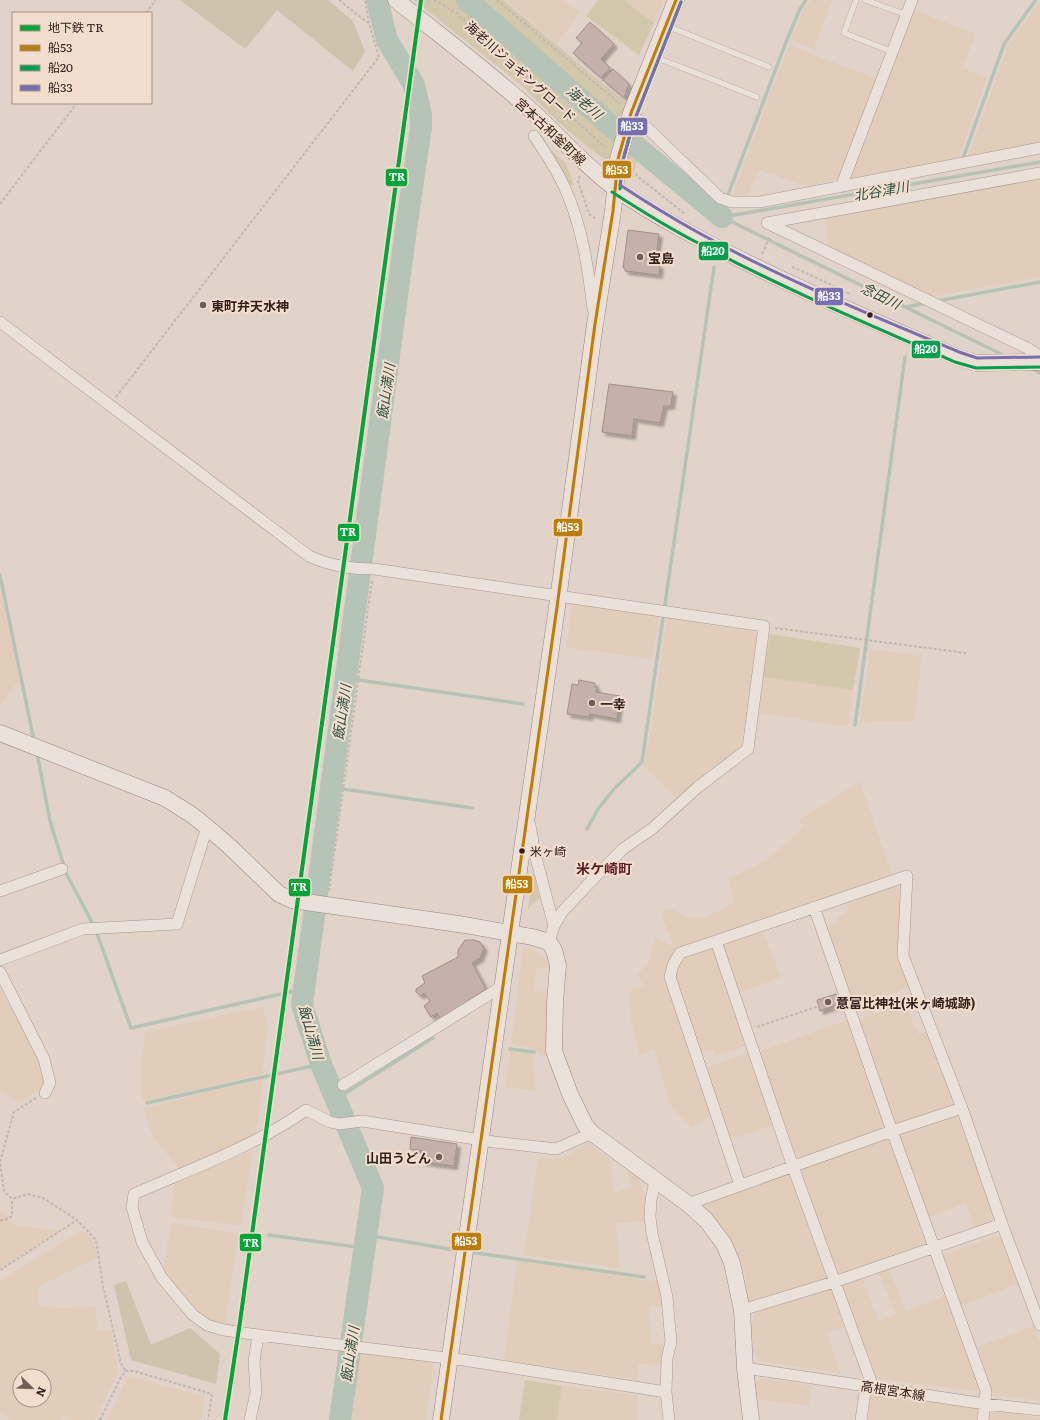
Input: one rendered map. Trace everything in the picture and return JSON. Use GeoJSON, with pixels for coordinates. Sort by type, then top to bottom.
{"type":"FeatureCollection","features":[{"type":"Feature","properties":{"kind":"street","name":"宮本古和釜町線"},"geometry":{"type":"LineString","coordinates":[[396,0],[519,100],[591,169],[615,188],[654,213],[719,249],[812,294],[957,358],[976,363],[1010,363],[1040,360]]}},
{"type":"Feature","properties":{"kind":"street"},"geometry":{"type":"LineString","coordinates":[[441,1420],[559,596],[595,324],[615,188],[613,147],[630,116],[676,0]]}},
{"type":"Feature","properties":{"kind":"street"},"geometry":{"type":"LineString","coordinates":[[841,187],[912,0]]}},
{"type":"Feature","properties":{"kind":"street"},"geometry":{"type":"LineString","coordinates":[[630,116],[720,198],[732,202],[760,202],[1040,148]]}},
{"type":"Feature","properties":{"kind":"street"},"geometry":{"type":"LineString","coordinates":[[534,136],[564,186],[581,234],[589,275],[595,324]]}},
{"type":"Feature","properties":{"kind":"street"},"geometry":{"type":"LineString","coordinates":[[1040,173],[767,223],[1027,348],[1040,360]]}},
{"type":"Feature","properties":{"kind":"street"},"geometry":{"type":"LineString","coordinates":[[0,322],[109,406],[309,556],[320,562],[352,568],[370,569],[764,626],[748,749],[698,787],[653,828],[624,849],[576,896],[554,926],[549,942]]}},
{"type":"Feature","properties":{"kind":"street"},"geometry":{"type":"LineString","coordinates":[[0,733],[165,798],[192,815],[229,846],[279,894],[292,900],[510,933],[549,942],[554,950],[558,965],[555,1002],[554,1051],[570,1094],[585,1125],[592,1133],[688,1204],[706,1220],[724,1244],[732,1263],[742,1310],[745,1368],[751,1420]]}},
{"type":"Feature","properties":{"kind":"street"},"geometry":{"type":"LineString","coordinates":[[528,805],[530,831],[554,926]]}},
{"type":"Feature","properties":{"kind":"street"},"geometry":{"type":"LineString","coordinates":[[0,960],[83,929],[177,924],[207,828]]}},
{"type":"Feature","properties":{"kind":"street"},"geometry":{"type":"LineString","coordinates":[[0,891],[62,870]]}},
{"type":"Feature","properties":{"kind":"street"},"geometry":{"type":"LineString","coordinates":[[740,1185],[670,977],[673,965],[680,953],[906,876],[903,956],[962,1108],[1002,1224],[1040,1325]]}},
{"type":"Feature","properties":{"kind":"street"},"geometry":{"type":"LineString","coordinates":[[814,907],[933,1247],[986,1391],[983,1420]]}},
{"type":"Feature","properties":{"kind":"street"},"geometry":{"type":"LineString","coordinates":[[716,941],[869,1386],[861,1420]]}},
{"type":"Feature","properties":{"kind":"street"},"geometry":{"type":"LineString","coordinates":[[0,972],[44,1059],[50,1083],[45,1093]]}},
{"type":"Feature","properties":{"kind":"street"},"geometry":{"type":"LineString","coordinates":[[343,1085],[503,986]]}},
{"type":"Feature","properties":{"kind":"street"},"geometry":{"type":"LineString","coordinates":[[688,1204],[892,1131],[962,1108]]}},
{"type":"Feature","properties":{"kind":"street"},"geometry":{"type":"LineString","coordinates":[[592,1133],[556,1149],[480,1140],[362,1121],[339,1124],[330,1122],[306,1110],[296,1118],[252,1142],[134,1194],[132,1207],[142,1242],[162,1278],[193,1315],[206,1325],[224,1330],[258,1335],[449,1358],[666,1392]]}},
{"type":"Feature","properties":{"kind":"street"},"geometry":{"type":"LineString","coordinates":[[655,1181],[651,1200],[652,1233],[667,1298],[671,1342],[667,1359],[666,1392],[669,1420]]}},
{"type":"Feature","properties":{"kind":"street"},"geometry":{"type":"LineString","coordinates":[[742,1310],[834,1282],[1002,1224]]}},
{"type":"Feature","properties":{"kind":"street"},"geometry":{"type":"LineString","coordinates":[[250,1420],[256,1392],[254,1362],[258,1335]]}},
{"type":"Feature","properties":{"kind":"street","name":"高根宮本線"},"geometry":{"type":"LineString","coordinates":[[745,1368],[985,1404],[1040,1410]]}},
{"type":"Feature","properties":{"kind":"lane"},"geometry":{"type":"LineString","coordinates":[[856,0],[844,33],[893,52]]}},
{"type":"Feature","properties":{"kind":"lane"},"geometry":{"type":"LineString","coordinates":[[865,0],[907,15]]}},
{"type":"Feature","properties":{"kind":"lane"},"geometry":{"type":"LineString","coordinates":[[665,26],[769,66]]}},
{"type":"Feature","properties":{"kind":"lane"},"geometry":{"type":"LineString","coordinates":[[654,56],[757,97]]}},
{"type":"Feature","properties":{"kind":"path"},"geometry":{"type":"LineString","coordinates":[[147,12],[156,0]]}},
{"type":"Feature","properties":{"kind":"path"},"geometry":{"type":"LineString","coordinates":[[339,0],[369,23]]}},
{"type":"Feature","properties":{"kind":"path"},"geometry":{"type":"LineString","coordinates":[[109,406],[379,57],[369,23],[365,0]]}},
{"type":"Feature","properties":{"kind":"path","name":"海老川ジョギングロード"},"geometry":{"type":"LineString","coordinates":[[434,0],[455,12],[613,147]]}},
{"type":"Feature","properties":{"kind":"path"},"geometry":{"type":"LineString","coordinates":[[497,0],[630,116]]}},
{"type":"Feature","properties":{"kind":"path"},"geometry":{"type":"LineString","coordinates":[[0,204],[76,104]]}},
{"type":"Feature","properties":{"kind":"path"},"geometry":{"type":"LineString","coordinates":[[631,171],[686,215]]}},
{"type":"Feature","properties":{"kind":"path"},"geometry":{"type":"LineString","coordinates":[[581,174],[578,181],[589,214],[596,219]]}},
{"type":"Feature","properties":{"kind":"path"},"geometry":{"type":"LineString","coordinates":[[760,257],[771,235]]}},
{"type":"Feature","properties":{"kind":"path"},"geometry":{"type":"LineString","coordinates":[[790,267],[853,295]]}},
{"type":"Feature","properties":{"kind":"path"},"geometry":{"type":"LineString","coordinates":[[319,904],[370,569]]}},
{"type":"Feature","properties":{"kind":"path"},"geometry":{"type":"LineString","coordinates":[[764,626],[966,653]]}},
{"type":"Feature","properties":{"kind":"path"},"geometry":{"type":"LineString","coordinates":[[746,1031],[819,1006]]}},
{"type":"Feature","properties":{"kind":"path"},"geometry":{"type":"LineString","coordinates":[[0,1220],[5,1220],[12,1216],[12,1199],[4,1191],[0,1162],[14,1112],[45,1093]]}},
{"type":"Feature","properties":{"kind":"path"},"geometry":{"type":"LineString","coordinates":[[12,1199],[28,1194],[43,1198],[77,1220],[96,1240],[103,1286],[121,1364],[126,1370],[212,1394],[208,1420]]}},
{"type":"Feature","properties":{"kind":"path"},"geometry":{"type":"LineString","coordinates":[[0,1270],[77,1220]]}},
{"type":"Feature","properties":{"kind":"path"},"geometry":{"type":"LineString","coordinates":[[100,1420],[126,1370]]}},
{"type":"Feature","properties":{"kind":"shaded area"},"geometry":{"type":"Polygon","coordinates":[[[180,0],[328,0],[353,21],[365,52],[353,71],[277,10],[245,49],[180,0]]]}},
{"type":"Feature","properties":{"kind":"shaded area"},"geometry":{"type":"Polygon","coordinates":[[[414,0],[503,0],[620,98],[648,119],[632,179],[589,148],[560,124],[520,84],[414,0]]]}},
{"type":"Feature","properties":{"kind":"shaded area"},"geometry":{"type":"Polygon","coordinates":[[[506,0],[563,0],[580,12],[557,44],[506,0]]]}},
{"type":"Feature","properties":{"kind":"shaded area"},"geometry":{"type":"Polygon","coordinates":[[[598,0],[624,0],[654,23],[639,55],[586,16],[598,0]]]}},
{"type":"Feature","properties":{"kind":"shaded area"},"geometry":{"type":"Polygon","coordinates":[[[624,0],[664,0],[654,23],[624,0]]]}},
{"type":"Feature","properties":{"kind":"shaded area"},"geometry":{"type":"Polygon","coordinates":[[[811,0],[832,0],[814,49],[790,40],[804,8],[811,0]]]}},
{"type":"Feature","properties":{"kind":"shaded area"},"geometry":{"type":"Polygon","coordinates":[[[1038,3],[1040,4],[1040,146],[967,159],[1008,46],[1038,3]]]}},
{"type":"Feature","properties":{"kind":"shaded area"},"geometry":{"type":"Polygon","coordinates":[[[914,10],[976,34],[962,68],[987,78],[958,159],[850,178],[914,10]]]}},
{"type":"Feature","properties":{"kind":"shaded area"},"geometry":{"type":"Polygon","coordinates":[[[789,45],[877,79],[838,179],[806,186],[759,170],[749,194],[732,196],[789,45]]]}},
{"type":"Feature","properties":{"kind":"shaded area"},"geometry":{"type":"Polygon","coordinates":[[[544,145],[566,163],[574,185],[567,185],[544,145]]]}},
{"type":"Feature","properties":{"kind":"shaded area"},"geometry":{"type":"Polygon","coordinates":[[[1040,178],[1040,277],[931,297],[828,249],[826,217],[1040,178]]]}},
{"type":"Feature","properties":{"kind":"shaded area"},"geometry":{"type":"Polygon","coordinates":[[[0,591],[4,594],[19,680],[0,706],[0,591]]]}},
{"type":"Feature","properties":{"kind":"shaded area"},"geometry":{"type":"Polygon","coordinates":[[[572,604],[659,617],[652,659],[566,647],[572,604]]]}},
{"type":"Feature","properties":{"kind":"shaded area"},"geometry":{"type":"Polygon","coordinates":[[[667,618],[758,633],[741,749],[677,799],[644,765],[650,735],[667,618]]]}},
{"type":"Feature","properties":{"kind":"shaded area"},"geometry":{"type":"Polygon","coordinates":[[[770,634],[860,648],[853,690],[763,677],[770,634]]]}},
{"type":"Feature","properties":{"kind":"shaded area"},"geometry":{"type":"Polygon","coordinates":[[[871,649],[922,656],[914,721],[860,722],[871,649]]]}},
{"type":"Feature","properties":{"kind":"shaded area"},"geometry":{"type":"Polygon","coordinates":[[[763,677],[853,690],[848,727],[758,712],[763,677]]]}},
{"type":"Feature","properties":{"kind":"shaded area"},"geometry":{"type":"Polygon","coordinates":[[[860,781],[892,874],[679,951],[670,964],[712,1116],[691,1128],[670,1105],[654,1049],[640,1055],[631,1021],[629,991],[644,986],[637,975],[649,961],[655,937],[675,948],[661,915],[667,909],[676,911],[689,918],[696,919],[707,917],[735,902],[728,879],[767,860],[803,827],[799,820],[860,781]]]}},
{"type":"Feature","properties":{"kind":"shaded area"},"geometry":{"type":"Polygon","coordinates":[[[533,871],[540,898],[531,905],[528,910],[533,871]]]}},
{"type":"Feature","properties":{"kind":"shaded area"},"geometry":{"type":"Polygon","coordinates":[[[892,886],[899,889],[903,894],[910,987],[855,1009],[826,928],[839,922],[837,917],[849,911],[846,904],[892,886]]]}},
{"type":"Feature","properties":{"kind":"shaded area"},"geometry":{"type":"Polygon","coordinates":[[[763,932],[781,977],[737,994],[721,948],[727,943],[763,932]]]}},
{"type":"Feature","properties":{"kind":"shaded area"},"geometry":{"type":"Polygon","coordinates":[[[523,946],[535,950],[548,964],[549,969],[536,968],[534,990],[548,993],[548,1055],[539,1056],[535,1049],[511,1045],[523,946]]]}},
{"type":"Feature","properties":{"kind":"shaded area"},"geometry":{"type":"Polygon","coordinates":[[[714,948],[746,1046],[716,1055],[713,1049],[700,1053],[675,977],[677,967],[686,958],[714,948]]]}},
{"type":"Feature","properties":{"kind":"shaded area"},"geometry":{"type":"Polygon","coordinates":[[[0,988],[40,1061],[45,1082],[42,1088],[19,1102],[0,1091],[0,988]]]}},
{"type":"Feature","properties":{"kind":"shaded area"},"geometry":{"type":"Polygon","coordinates":[[[904,1003],[919,1035],[927,1031],[953,1103],[951,1107],[896,1125],[858,1020],[904,1003]]]}},
{"type":"Feature","properties":{"kind":"shaded area"},"geometry":{"type":"Polygon","coordinates":[[[263,1007],[268,1027],[262,1074],[142,1102],[141,1069],[145,1032],[263,1007]]]}},
{"type":"Feature","properties":{"kind":"shaded area"},"geometry":{"type":"Polygon","coordinates":[[[848,1020],[887,1128],[798,1161],[758,1052],[848,1020]]]}},
{"type":"Feature","properties":{"kind":"shaded area"},"geometry":{"type":"Polygon","coordinates":[[[510,1051],[533,1054],[536,1091],[505,1087],[510,1051]]]}},
{"type":"Feature","properties":{"kind":"shaded area"},"geometry":{"type":"Polygon","coordinates":[[[749,1052],[774,1125],[730,1140],[705,1068],[749,1052]]]}},
{"type":"Feature","properties":{"kind":"shaded area"},"geometry":{"type":"Polygon","coordinates":[[[263,1079],[256,1137],[179,1169],[153,1137],[143,1108],[263,1079]]]}},
{"type":"Feature","properties":{"kind":"shaded area"},"geometry":{"type":"Polygon","coordinates":[[[958,1117],[959,1119],[994,1217],[992,1222],[974,1228],[966,1203],[929,1217],[900,1141],[903,1132],[958,1117]]]}},
{"type":"Feature","properties":{"kind":"shaded area"},"geometry":{"type":"Polygon","coordinates":[[[890,1137],[926,1243],[838,1277],[798,1169],[890,1137]]]}},
{"type":"Feature","properties":{"kind":"shaded area"},"geometry":{"type":"Polygon","coordinates":[[[588,1143],[610,1159],[614,1193],[632,1187],[627,1171],[638,1177],[646,1200],[646,1222],[616,1223],[620,1268],[524,1255],[538,1158],[552,1159],[566,1156],[588,1143]]]}},
{"type":"Feature","properties":{"kind":"shaded area"},"geometry":{"type":"Polygon","coordinates":[[[253,1150],[241,1226],[171,1217],[174,1183],[253,1150]]]}},
{"type":"Feature","properties":{"kind":"shaded area"},"geometry":{"type":"Polygon","coordinates":[[[790,1173],[829,1278],[747,1302],[747,1281],[741,1261],[730,1239],[699,1204],[790,1173]]]}},
{"type":"Feature","properties":{"kind":"shaded area"},"geometry":{"type":"Polygon","coordinates":[[[0,1209],[15,1225],[58,1231],[0,1268],[0,1209]]]}},
{"type":"Feature","properties":{"kind":"shaded area"},"geometry":{"type":"Polygon","coordinates":[[[171,1222],[239,1234],[225,1323],[211,1322],[193,1315],[162,1278],[171,1222]]]}},
{"type":"Feature","properties":{"kind":"shaded area"},"geometry":{"type":"Polygon","coordinates":[[[82,1230],[91,1239],[97,1250],[97,1258],[39,1286],[38,1305],[57,1308],[95,1307],[98,1330],[111,1330],[117,1363],[117,1372],[114,1380],[95,1420],[74,1420],[63,1416],[61,1420],[13,1420],[0,1413],[0,1281],[82,1230]]]}},
{"type":"Feature","properties":{"kind":"shaded area"},"geometry":{"type":"Polygon","coordinates":[[[995,1236],[1000,1237],[1002,1240],[1018,1284],[960,1306],[940,1256],[995,1236]]]}},
{"type":"Feature","properties":{"kind":"shaded area"},"geometry":{"type":"Polygon","coordinates":[[[517,1259],[648,1281],[660,1280],[665,1307],[649,1306],[651,1343],[665,1344],[663,1365],[638,1364],[639,1380],[504,1360],[517,1259]]]}},
{"type":"Feature","properties":{"kind":"shaded area"},"geometry":{"type":"Polygon","coordinates":[[[889,1268],[906,1311],[945,1296],[979,1388],[976,1391],[873,1378],[842,1291],[846,1283],[862,1278],[879,1322],[896,1314],[878,1272],[889,1268]]]}},
{"type":"Feature","properties":{"kind":"shaded area"},"geometry":{"type":"Polygon","coordinates":[[[126,1281],[151,1345],[190,1328],[220,1354],[216,1384],[131,1360],[114,1285],[126,1281]]]}},
{"type":"Feature","properties":{"kind":"shaded area"},"geometry":{"type":"Polygon","coordinates":[[[832,1287],[844,1327],[827,1332],[840,1373],[765,1362],[756,1357],[753,1349],[752,1327],[754,1313],[832,1287]]]}},
{"type":"Feature","properties":{"kind":"shaded area"},"geometry":{"type":"Polygon","coordinates":[[[1034,1326],[1040,1342],[1040,1401],[996,1395],[992,1393],[977,1347],[1034,1326]]]}},
{"type":"Feature","properties":{"kind":"shaded area"},"geometry":{"type":"Polygon","coordinates":[[[356,1350],[434,1362],[426,1420],[345,1420],[356,1350]]]}},
{"type":"Feature","properties":{"kind":"shaded area"},"geometry":{"type":"Polygon","coordinates":[[[129,1376],[205,1397],[202,1420],[107,1420],[129,1376]]]}},
{"type":"Feature","properties":{"kind":"shaded area"},"geometry":{"type":"Polygon","coordinates":[[[763,1378],[812,1386],[809,1406],[756,1399],[754,1386],[759,1379],[763,1378]]]}},
{"type":"Feature","properties":{"kind":"shaded area"},"geometry":{"type":"Polygon","coordinates":[[[525,1380],[562,1386],[557,1420],[519,1420],[525,1380]]]}},
{"type":"Feature","properties":{"kind":"shaded area"},"geometry":{"type":"Polygon","coordinates":[[[562,1386],[638,1395],[637,1420],[557,1420],[562,1386]]]}},
{"type":"Feature","properties":{"kind":"shaded area"},"geometry":{"type":"Polygon","coordinates":[[[870,1394],[980,1409],[978,1420],[867,1420],[870,1394]]]}},
{"type":"Feature","properties":{"kind":"shaded area"},"geometry":{"type":"Polygon","coordinates":[[[991,1411],[1040,1418],[1040,1420],[990,1420],[991,1411]]]}},
{"type":"Feature","properties":{"kind":"building"},"geometry":{"type":"Polygon","coordinates":[[[590,22],[614,44],[601,59],[610,68],[601,78],[573,53],[582,43],[576,38],[590,22]]]}},
{"type":"Feature","properties":{"kind":"building"},"geometry":{"type":"Polygon","coordinates":[[[613,69],[629,84],[624,98],[603,80],[613,69]]]}},
{"type":"Feature","properties":{"kind":"building"},"geometry":{"type":"Polygon","coordinates":[[[628,230],[659,234],[655,264],[660,265],[659,275],[625,271],[625,268],[623,268],[628,230]]]}},
{"type":"Feature","properties":{"kind":"building"},"geometry":{"type":"Polygon","coordinates":[[[609,384],[673,392],[671,406],[664,406],[660,423],[634,419],[632,436],[602,432],[609,384]]]}},
{"type":"Feature","properties":{"kind":"building"},"geometry":{"type":"Polygon","coordinates":[[[579,680],[595,683],[595,687],[597,687],[596,692],[620,696],[617,719],[590,714],[589,717],[567,714],[572,684],[578,685],[579,680]]]}},
{"type":"Feature","properties":{"kind":"building"},"geometry":{"type":"Polygon","coordinates":[[[465,940],[480,942],[484,948],[480,958],[472,963],[486,989],[441,1019],[437,1013],[431,1017],[424,1006],[430,1001],[424,993],[421,996],[416,992],[416,989],[425,983],[422,976],[458,957],[458,950],[465,940]]]}},
{"type":"Feature","properties":{"kind":"building"},"geometry":{"type":"Polygon","coordinates":[[[836,994],[840,1004],[820,1011],[817,1000],[836,994]]]}},
{"type":"Feature","properties":{"kind":"building","name":"山田うどん"},"geometry":{"type":"Polygon","coordinates":[[[411,1137],[457,1144],[454,1166],[422,1162],[424,1151],[410,1149],[411,1137]]]}},
{"type":"Feature","properties":{"kind":"waterway","name":"飯山満川"},"geometry":{"type":"LineString","coordinates":[[340,1420],[373,1188],[321,1064],[302,1005],[421,127],[421,115],[414,85],[387,40],[377,0]]}},
{"type":"Feature","properties":{"kind":"waterway","name":"海老川"},"geometry":{"type":"LineString","coordinates":[[467,0],[610,125],[722,217]]}},
{"type":"Feature","properties":{"kind":"waterway"},"geometry":{"type":"LineString","coordinates":[[720,216],[786,42],[800,9],[806,0]]}},
{"type":"Feature","properties":{"kind":"waterway"},"geometry":{"type":"LineString","coordinates":[[962,161],[1004,44],[1035,1]]}},
{"type":"Feature","properties":{"kind":"waterway","name":"北谷津川"},"geometry":{"type":"LineString","coordinates":[[723,217],[1040,162]]}},
{"type":"Feature","properties":{"kind":"waterway","name":"念田川"},"geometry":{"type":"LineString","coordinates":[[722,217],[1005,356]]}},
{"type":"Feature","properties":{"kind":"waterway"},"geometry":{"type":"LineString","coordinates":[[587,829],[598,809],[614,789],[642,762],[714,267]]}},
{"type":"Feature","properties":{"kind":"waterway"},"geometry":{"type":"LineString","coordinates":[[937,301],[1040,282]]}},
{"type":"Feature","properties":{"kind":"waterway"},"geometry":{"type":"LineString","coordinates":[[906,307],[927,303]]}},
{"type":"Feature","properties":{"kind":"waterway"},"geometry":{"type":"LineString","coordinates":[[855,725],[905,357]]}},
{"type":"Feature","properties":{"kind":"waterway","name":"念田川"},"geometry":{"type":"LineString","coordinates":[[1030,368],[1040,373]]}},
{"type":"Feature","properties":{"kind":"waterway"},"geometry":{"type":"LineString","coordinates":[[0,575],[34,741]]}},
{"type":"Feature","properties":{"kind":"waterway"},"geometry":{"type":"LineString","coordinates":[[345,678],[523,704]]}},
{"type":"Feature","properties":{"kind":"waterway"},"geometry":{"type":"LineString","coordinates":[[37,753],[50,821],[66,873],[95,928],[131,1028],[303,989]]}},
{"type":"Feature","properties":{"kind":"waterway"},"geometry":{"type":"LineString","coordinates":[[330,787],[472,808]]}},
{"type":"Feature","properties":{"kind":"waterway"},"geometry":{"type":"LineString","coordinates":[[336,1099],[433,1038]]}},
{"type":"Feature","properties":{"kind":"waterway"},"geometry":{"type":"LineString","coordinates":[[510,1049],[534,1052]]}},
{"type":"Feature","properties":{"kind":"waterway"},"geometry":{"type":"LineString","coordinates":[[147,1103],[321,1064]]}},
{"type":"Feature","properties":{"kind":"waterway"},"geometry":{"type":"LineString","coordinates":[[269,1235],[364,1248]]}},
{"type":"Feature","properties":{"kind":"waterway"},"geometry":{"type":"LineString","coordinates":[[366,1235],[461,1251]]}},
{"type":"Feature","properties":{"kind":"waterway"},"geometry":{"type":"LineString","coordinates":[[469,1252],[644,1277]]}},
{"type":"Feature","properties":{"kind":"metro line","name":"TR"},"geometry":{"type":"LineString","coordinates":[[225,1420],[240,1322],[421,0]]}},
{"type":"Feature","properties":{"kind":"transit line","name":"船53"},"geometry":{"type":"LineString","coordinates":[[441,1420],[557,607],[595,324],[613,211],[618,159],[631,113],[676,0]]}},
{"type":"Feature","properties":{"kind":"transit line","name":"船20"},"geometry":{"type":"LineString","coordinates":[[620,189],[623,160],[633,124],[681,2]]}},
{"type":"Feature","properties":{"kind":"transit line","name":"船33"},"geometry":{"type":"LineString","coordinates":[[681,2],[633,124],[623,160],[620,185],[659,210],[730,250],[762,266],[827,296],[959,352],[977,358],[1040,357]]}},
{"type":"Feature","properties":{"kind":"transit line","name":"船20"},"geometry":{"type":"LineString","coordinates":[[612,192],[643,212],[728,259],[824,305],[955,362],[976,368],[1040,367]]}},
{"type":"Feature","properties":{"kind":"place","name":"宝島"},"geometry":{"type":"Point","coordinates":[640,257]}},
{"type":"Feature","properties":{"kind":"place","name":"東町弁天水神"},"geometry":{"type":"Point","coordinates":[203,305]}},
{"type":"Feature","properties":{"kind":"place","name":"一幸"},"geometry":{"type":"Point","coordinates":[592,703]}},
{"type":"Feature","properties":{"kind":"place","name":"米ヶ崎"},"geometry":{"type":"Point","coordinates":[522,851]}},
{"type":"Feature","properties":{"kind":"place","name":"意富比神社(米ヶ崎城跡)"},"geometry":{"type":"Point","coordinates":[828,1002]}},
{"type":"Feature","properties":{"kind":"place","name":"山田うどん"},"geometry":{"type":"Point","coordinates":[439,1157]}},
{"type":"Feature","properties":{"kind":"district","name":"米ケ崎町"},"geometry":{"type":"Point","coordinates":[604,868]}}]}
